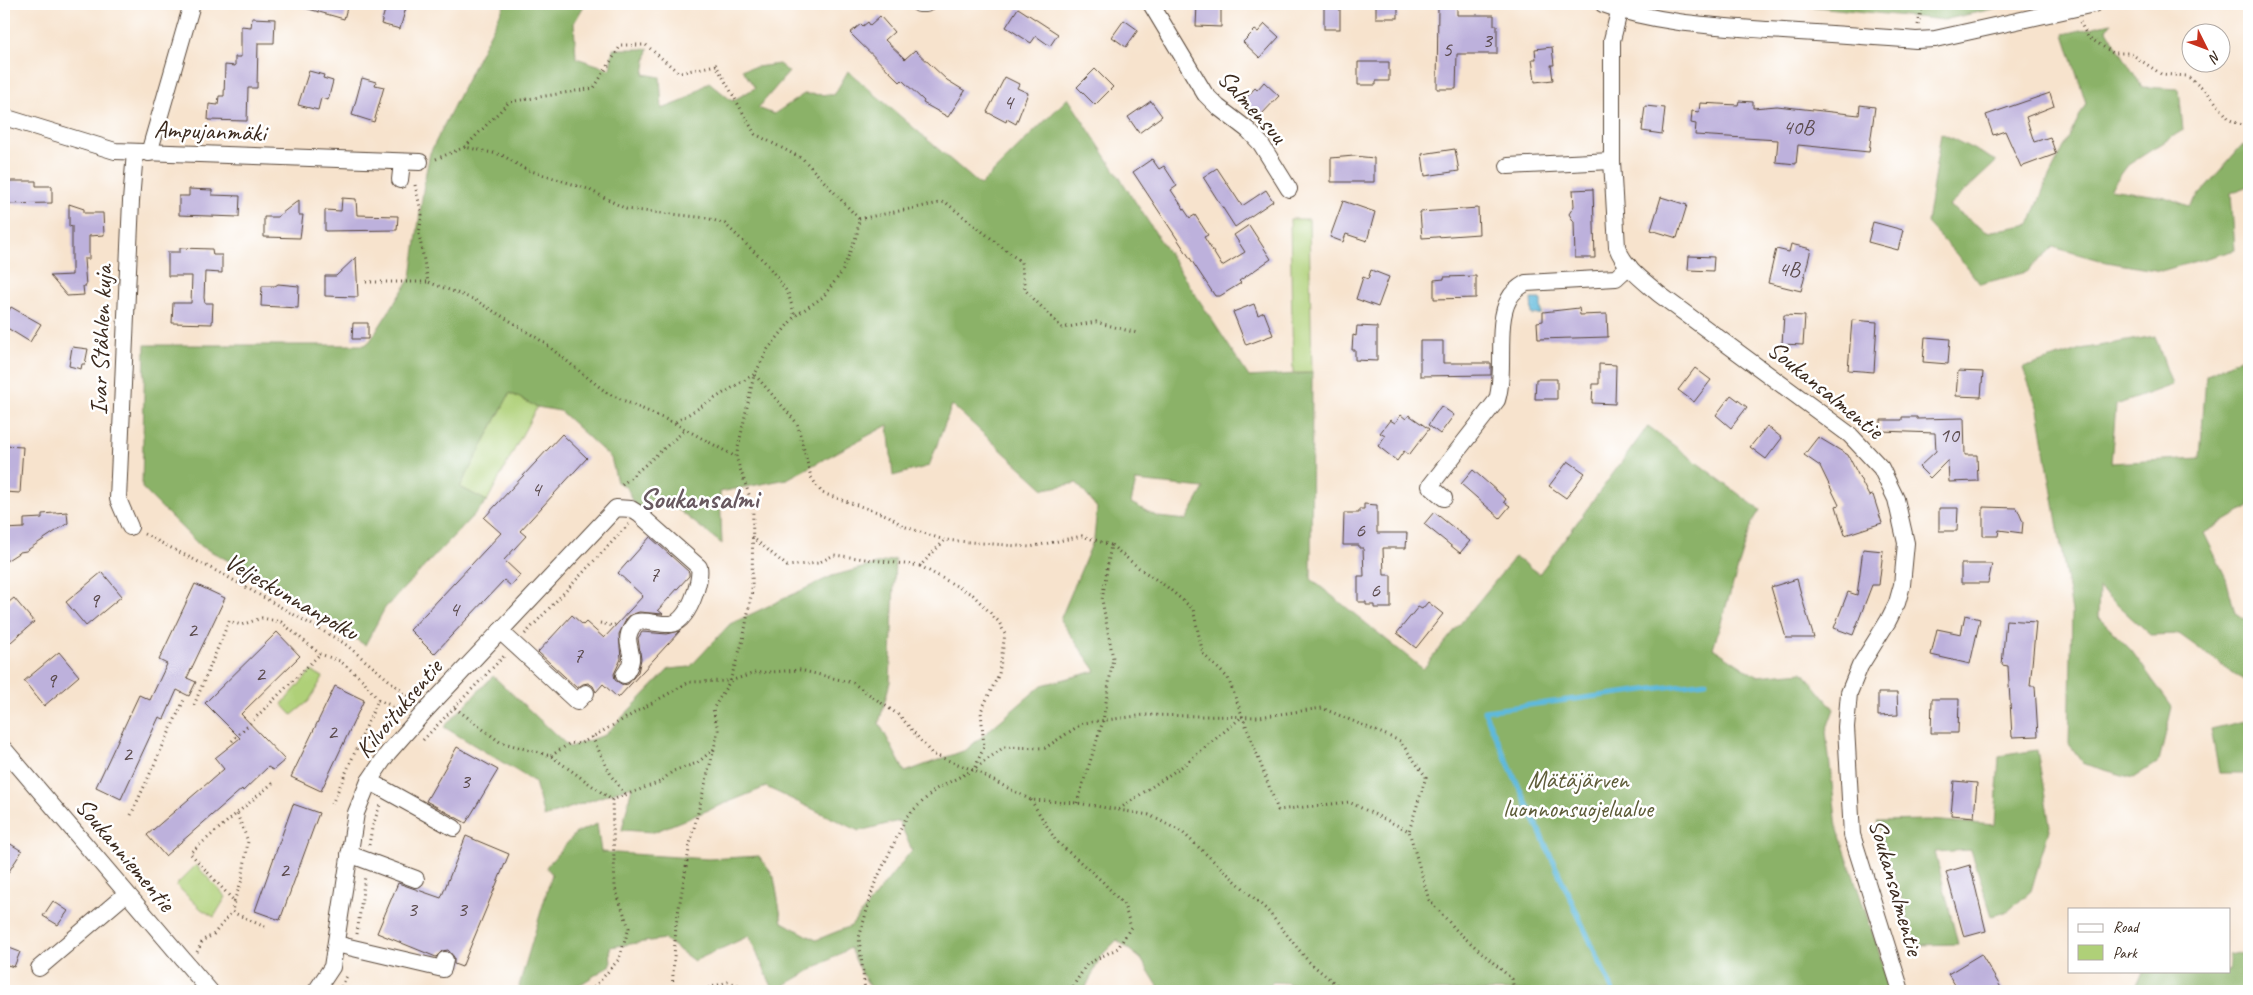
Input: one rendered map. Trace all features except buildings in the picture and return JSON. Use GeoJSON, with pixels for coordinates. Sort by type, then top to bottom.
{"type":"FeatureCollection","features":[{"type":"Feature","properties":{"kind":"street","name":"Ivar Ståhlen kuja"},"geometry":{"type":"LineString","coordinates":[[130,527],[118,499],[131,201],[142,153],[192,4]]}},
{"type":"Feature","properties":{"kind":"street"},"geometry":{"type":"LineString","coordinates":[[919,4],[926,4]]}},
{"type":"Feature","properties":{"kind":"street","name":"Salmensuu"},"geometry":{"type":"LineString","coordinates":[[1152,4],[1205,94],[1218,107],[1248,130],[1260,144],[1289,189]]}},
{"type":"Feature","properties":{"kind":"street"},"geometry":{"type":"LineString","coordinates":[[1603,4],[1719,26],[1916,40],[1935,39],[2094,4]]}},
{"type":"Feature","properties":{"kind":"street","name":"Soukansalmentie"},"geometry":{"type":"LineString","coordinates":[[1620,7],[1612,40],[1612,162],[1617,247],[1620,256],[1659,294],[1850,435],[1881,468],[1896,499],[1906,543],[1902,585],[1888,621],[1860,666],[1849,693],[1846,727],[1852,835],[1901,991]]}},
{"type":"Feature","properties":{"kind":"street","name":"Ampujanmäki"},"geometry":{"type":"LineString","coordinates":[[4,117],[102,148],[142,153],[411,162]]}},
{"type":"Feature","properties":{"kind":"street"},"geometry":{"type":"LineString","coordinates":[[400,180],[411,162]]}},
{"type":"Feature","properties":{"kind":"street"},"geometry":{"type":"LineString","coordinates":[[1508,166],[1612,162]]}},
{"type":"Feature","properties":{"kind":"street"},"geometry":{"type":"LineString","coordinates":[[1444,498],[1430,486],[1497,400],[1501,388],[1504,313],[1508,300],[1514,291],[1526,283],[1616,278],[1629,266]]}},
{"type":"Feature","properties":{"kind":"street","name":"Kilvoituksentie"},"geometry":{"type":"LineString","coordinates":[[316,991],[332,967],[348,854],[356,813],[369,781],[388,753],[425,711],[616,508],[631,509],[639,514]]}},
{"type":"Feature","properties":{"kind":"street"},"geometry":{"type":"LineString","coordinates":[[624,675],[630,667],[632,658],[627,637],[628,632],[636,622],[674,624],[682,617],[692,602],[700,574],[699,567],[639,514]]}},
{"type":"Feature","properties":{"kind":"street"},"geometry":{"type":"LineString","coordinates":[[500,631],[577,702],[586,693]]}},
{"type":"Feature","properties":{"kind":"street","name":"Soukanniementie"},"geometry":{"type":"LineString","coordinates":[[4,749],[210,991]]}},
{"type":"Feature","properties":{"kind":"street"},"geometry":{"type":"LineString","coordinates":[[369,781],[454,828]]}},
{"type":"Feature","properties":{"kind":"street"},"geometry":{"type":"LineString","coordinates":[[348,854],[416,879]]}},
{"type":"Feature","properties":{"kind":"street"},"geometry":{"type":"LineString","coordinates":[[39,968],[126,894]]}},
{"type":"Feature","properties":{"kind":"street"},"geometry":{"type":"LineString","coordinates":[[336,944],[443,969],[445,960]]}},
{"type":"Feature","properties":{"kind":"path"},"geometry":{"type":"LineString","coordinates":[[1917,28],[1921,11],[1926,4]]}},
{"type":"Feature","properties":{"kind":"path"},"geometry":{"type":"LineString","coordinates":[[2074,9],[2088,37],[2113,53],[2130,53],[2161,74],[2187,76],[2208,93],[2230,120],[2249,128]]}},
{"type":"Feature","properties":{"kind":"path"},"geometry":{"type":"LineString","coordinates":[[428,282],[419,234],[422,215],[411,162],[440,158],[465,148],[509,102],[594,88],[621,45],[646,45],[679,73],[716,65],[754,134],[803,158],[859,219]]}},
{"type":"Feature","properties":{"kind":"path"},"geometry":{"type":"LineString","coordinates":[[465,148],[502,155],[525,169],[588,189],[626,209],[707,218],[724,224],[767,264],[788,293],[795,316]]}},
{"type":"Feature","properties":{"kind":"path"},"geometry":{"type":"LineString","coordinates":[[859,219],[945,202],[1021,262],[1025,290],[1062,328],[1096,322],[1136,333]]}},
{"type":"Feature","properties":{"kind":"path"},"geometry":{"type":"LineString","coordinates":[[672,991],[676,925],[690,844],[718,730],[713,709],[730,682],[743,640],[752,591],[751,536],[753,506],[736,457],[755,374],[768,349],[795,316],[823,297],[842,272],[857,234],[859,219]]}},
{"type":"Feature","properties":{"kind":"path"},"geometry":{"type":"LineString","coordinates":[[366,282],[428,282],[473,299],[543,342],[607,393],[674,422],[685,430],[736,457]]}},
{"type":"Feature","properties":{"kind":"path"},"geometry":{"type":"LineString","coordinates":[[674,422],[755,374]]}},
{"type":"Feature","properties":{"kind":"path"},"geometry":{"type":"LineString","coordinates":[[755,374],[797,423],[810,477],[822,493],[889,516],[903,526],[945,540],[1030,547],[1082,536],[1111,545],[1139,568],[1167,587],[1192,609],[1203,654],[1228,678],[1244,716],[1278,810],[1350,802],[1409,831]]}},
{"type":"Feature","properties":{"kind":"path"},"geometry":{"type":"LineString","coordinates":[[622,485],[685,430]]}},
{"type":"Feature","properties":{"kind":"path"},"geometry":{"type":"LineString","coordinates":[[420,744],[639,514]]}},
{"type":"Feature","properties":{"kind":"path","name":"Veljeskunnanpolku"},"geometry":{"type":"LineString","coordinates":[[130,527],[226,576],[344,643],[425,711]]}},
{"type":"Feature","properties":{"kind":"path"},"geometry":{"type":"LineString","coordinates":[[751,536],[787,566],[818,563],[834,555],[920,566],[973,595],[999,622],[1005,634],[999,674],[981,711],[984,747],[973,770]]}},
{"type":"Feature","properties":{"kind":"path"},"geometry":{"type":"LineString","coordinates":[[920,566],[945,540]]}},
{"type":"Feature","properties":{"kind":"path"},"geometry":{"type":"LineString","coordinates":[[1077,803],[1103,721],[1113,658],[1102,600],[1111,545]]}},
{"type":"Feature","properties":{"kind":"path"},"geometry":{"type":"LineString","coordinates":[[194,705],[229,621],[241,625],[262,618],[281,622],[320,654],[340,661],[364,681],[378,700],[395,707],[405,706],[418,694]]}},
{"type":"Feature","properties":{"kind":"path"},"geometry":{"type":"LineString","coordinates":[[600,624],[613,626],[620,619]]}},
{"type":"Feature","properties":{"kind":"path"},"geometry":{"type":"LineString","coordinates":[[232,741],[320,654]]}},
{"type":"Feature","properties":{"kind":"path"},"geometry":{"type":"LineString","coordinates":[[551,756],[570,743],[580,744],[689,682],[730,682],[755,673],[800,670],[853,683],[900,716],[932,754],[973,770],[1031,800],[1077,803],[1149,815],[1182,832],[1267,910],[1308,962],[1344,991]]}},
{"type":"Feature","properties":{"kind":"path"},"geometry":{"type":"LineString","coordinates":[[131,815],[184,700]]}},
{"type":"Feature","properties":{"kind":"path"},"geometry":{"type":"LineString","coordinates":[[332,804],[378,700]]}},
{"type":"Feature","properties":{"kind":"path"},"geometry":{"type":"LineString","coordinates":[[454,708],[500,742],[551,756],[612,800]]}},
{"type":"Feature","properties":{"kind":"path"},"geometry":{"type":"LineString","coordinates":[[865,991],[859,938],[874,885],[907,816],[936,789],[973,770],[1004,746],[1045,748],[1083,723],[1145,715],[1259,717],[1322,708],[1400,741],[1426,777],[1409,831],[1428,900],[1458,932],[1512,979],[1514,991]]}},
{"type":"Feature","properties":{"kind":"path"},"geometry":{"type":"LineString","coordinates":[[1119,809],[1184,765],[1244,716]]}},
{"type":"Feature","properties":{"kind":"path"},"geometry":{"type":"LineString","coordinates":[[592,737],[612,777],[626,795]]}},
{"type":"Feature","properties":{"kind":"path"},"geometry":{"type":"LineString","coordinates":[[612,800],[660,782],[673,771],[697,763],[714,749]]}},
{"type":"Feature","properties":{"kind":"path"},"geometry":{"type":"LineString","coordinates":[[234,901],[190,853],[275,781]]}},
{"type":"Feature","properties":{"kind":"path"},"geometry":{"type":"LineString","coordinates":[[339,991],[348,977],[356,948],[372,828],[385,790]]}},
{"type":"Feature","properties":{"kind":"path"},"geometry":{"type":"LineString","coordinates":[[591,991],[619,959],[629,928],[615,888],[612,800]]}},
{"type":"Feature","properties":{"kind":"path"},"geometry":{"type":"LineString","coordinates":[[1031,800],[1056,841],[1102,881],[1124,905],[1131,927],[1118,948],[1088,964],[1072,988],[1072,991]]}},
{"type":"Feature","properties":{"kind":"path"},"geometry":{"type":"LineString","coordinates":[[197,955],[198,948],[203,940],[213,935],[232,912],[242,880],[248,841],[237,814]]}},
{"type":"Feature","properties":{"kind":"path"},"geometry":{"type":"LineString","coordinates":[[232,912],[265,927]]}},
{"type":"Feature","properties":{"kind":"path"},"geometry":{"type":"LineString","coordinates":[[699,991],[728,982],[758,991]]}},
{"type":"Feature","properties":{"kind":"green space","name":"Mätäjärven luonnonsuojelualue"},"geometry":{"type":"Polygon","coordinates":[[[505,4],[585,4],[574,23],[576,58],[610,69],[613,49],[648,49],[644,74],[660,77],[662,109],[683,101],[709,82],[732,101],[755,88],[742,69],[779,64],[789,72],[758,108],[774,114],[804,94],[834,95],[848,71],[980,185],[1068,98],[1249,377],[1312,373],[1311,579],[1423,669],[1515,557],[1539,574],[1648,426],[1760,510],[1752,523],[1713,648],[1756,676],[1803,672],[1834,709],[1826,731],[1837,827],[1892,991],[1300,991],[1288,983],[1273,982],[1265,991],[1159,991],[1158,986],[1141,959],[1117,940],[1101,956],[1084,991],[873,991],[862,974],[850,948],[774,991],[749,936],[694,961],[664,939],[610,947],[611,965],[581,984],[552,991],[521,991],[519,986],[552,874],[546,867],[576,833],[597,824],[601,852],[708,859],[759,856],[774,877],[782,922],[816,940],[851,926],[912,850],[899,821],[859,831],[766,787],[654,832],[622,830],[632,786],[544,817],[535,782],[444,727],[493,676],[569,747],[605,735],[669,669],[690,667],[730,624],[832,576],[895,559],[890,682],[879,723],[905,772],[966,750],[1042,685],[1096,671],[1060,620],[1094,539],[1097,508],[1077,483],[1044,489],[952,405],[929,466],[893,476],[888,425],[787,479],[720,492],[722,544],[662,497],[647,513],[638,507],[632,500],[628,490],[617,482],[611,458],[560,411],[537,407],[510,393],[460,487],[487,501],[385,608],[365,645],[246,570],[199,545],[142,488],[145,345],[365,345],[370,341],[411,277],[430,153],[505,4]],[[1136,481],[1131,503],[1158,517],[1186,520],[1204,488],[1136,481]]]}},
{"type":"Feature","properties":{"kind":"green space"},"geometry":{"type":"Polygon","coordinates":[[[1788,4],[2014,4],[1944,20],[1788,4]]]}},
{"type":"Feature","properties":{"kind":"green space"},"geometry":{"type":"Polygon","coordinates":[[[2111,23],[2107,30],[2142,87],[2179,89],[2183,130],[2128,165],[2110,189],[2165,197],[2189,206],[2242,145],[2249,148],[2249,186],[2231,193],[2235,250],[2161,271],[2106,262],[2053,247],[2027,272],[1980,284],[1957,255],[1927,223],[1941,133],[1997,161],[1949,206],[1987,232],[2030,224],[2045,185],[2086,103],[2064,34],[2111,23]]]}},
{"type":"Feature","properties":{"kind":"green space"},"geometry":{"type":"Polygon","coordinates":[[[1290,219],[1309,219],[1312,373],[1293,373],[1290,219]]]}},
{"type":"Feature","properties":{"kind":"green space"},"geometry":{"type":"Polygon","coordinates":[[[2155,336],[2172,385],[2116,405],[2111,463],[2200,458],[2206,375],[2245,356],[2249,337],[2249,507],[2204,533],[2226,578],[2235,613],[2249,623],[2249,684],[2179,634],[2150,635],[2099,588],[2098,617],[2131,650],[2172,707],[2159,761],[2133,778],[2084,764],[2069,744],[2072,612],[2038,409],[2023,368],[2081,349],[2155,336]]]}},
{"type":"Feature","properties":{"kind":"green space"},"geometry":{"type":"Polygon","coordinates":[[[510,393],[537,407],[487,501],[460,487],[510,393]]]}},
{"type":"Feature","properties":{"kind":"green space"},"geometry":{"type":"Polygon","coordinates":[[[311,671],[323,677],[309,701],[292,715],[282,704],[311,671]]]}},
{"type":"Feature","properties":{"kind":"green space"},"geometry":{"type":"Polygon","coordinates":[[[2245,721],[2249,727],[2249,773],[2219,773],[2211,729],[2245,721]]]}},
{"type":"Feature","properties":{"kind":"green space"},"geometry":{"type":"Polygon","coordinates":[[[2037,750],[2050,826],[2031,891],[2008,911],[1992,916],[1971,850],[1935,852],[1958,944],[1916,945],[1877,821],[1928,820],[1995,825],[1999,756],[2037,750]]]}},
{"type":"Feature","properties":{"kind":"green space"},"geometry":{"type":"Polygon","coordinates":[[[196,865],[226,897],[214,917],[201,909],[176,885],[196,865]]]}},
{"type":"Feature","properties":{"kind":"green space"},"geometry":{"type":"Polygon","coordinates":[[[2249,951],[2249,991],[2134,991],[2143,972],[2230,972],[2230,955],[2249,951]]]}},
{"type":"Feature","properties":{"kind":"water"},"geometry":{"type":"Polygon","coordinates":[[[1531,299],[1541,299],[1541,314],[1532,315],[1531,299]]]}},
{"type":"Feature","properties":{"kind":"waterway"},"geometry":{"type":"LineString","coordinates":[[1613,991],[1484,711],[1706,682]]}},
{"type":"Feature","properties":{"kind":"district","name":"Soukansalmi"},"geometry":{"type":"Point","coordinates":[699,498]}}]}
